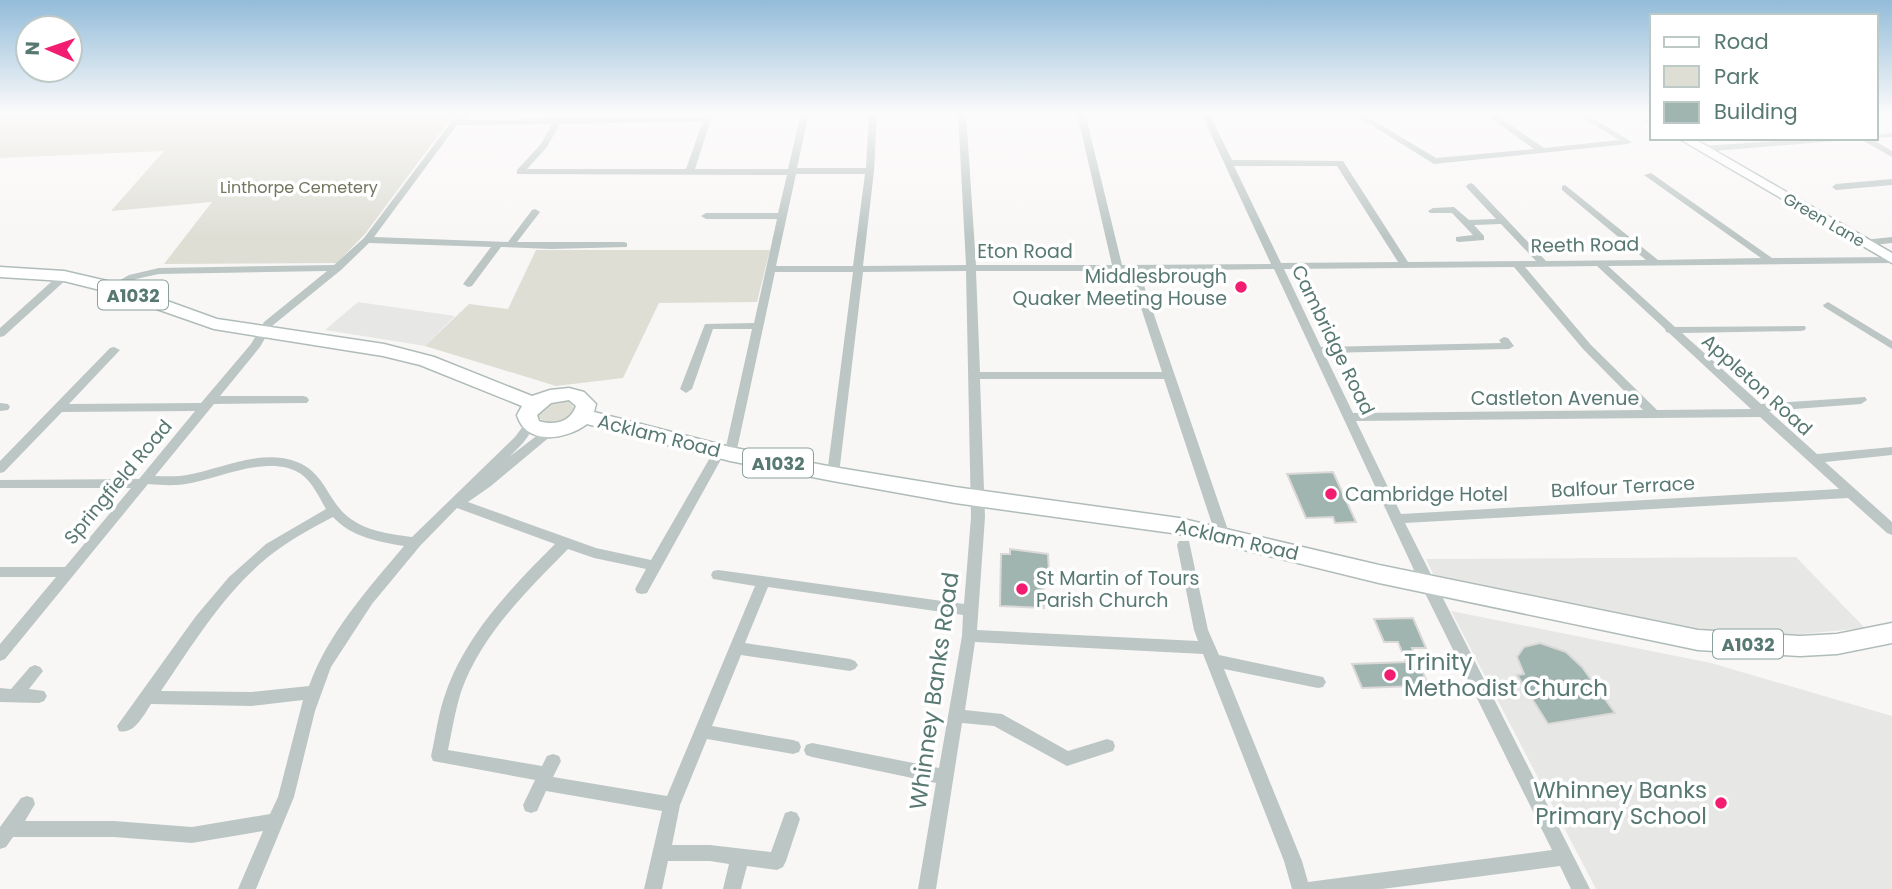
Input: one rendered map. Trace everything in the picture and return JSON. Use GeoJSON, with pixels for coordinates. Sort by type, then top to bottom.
{"type":"FeatureCollection","features":[{"type":"Feature","properties":{"kind":"main road","name":"A1032"},"geometry":{"type":"LineString","coordinates":[[0,272],[64,276],[114,288],[195,318],[263,333],[384,350],[415,358],[480,380],[532,414],[536,428],[552,430]]}},
{"type":"Feature","properties":{"kind":"main road","name":"Acklam Road"},"geometry":{"type":"LineString","coordinates":[[532,414],[550,396],[569,394],[583,399],[586,404],[582,416],[570,426],[552,430]]}},
{"type":"Feature","properties":{"kind":"main road","name":"Acklam Road"},"geometry":{"type":"LineString","coordinates":[[582,416],[724,453],[833,474],[977,498],[1107,514],[1223,536],[1427,583],[1698,640],[1800,646],[1886,642]]}},
{"type":"Feature","properties":{"kind":"street","name":"Springfield Road"},"geometry":{"type":"LineString","coordinates":[[0,655],[209,404],[268,324],[367,240],[431,154]]}},
{"type":"Feature","properties":{"kind":"street"},"geometry":{"type":"LineString","coordinates":[[536,154],[520,172],[870,171]]}},
{"type":"Feature","properties":{"kind":"street"},"geometry":{"type":"LineString","coordinates":[[689,173],[695,154]]}},
{"type":"Feature","properties":{"kind":"street"},"geometry":{"type":"LineString","coordinates":[[642,589],[724,453],[759,326],[795,154]]}},
{"type":"Feature","properties":{"kind":"street"},"geometry":{"type":"LineString","coordinates":[[833,474],[871,154]]}},
{"type":"Feature","properties":{"kind":"street","name":"Whinney Banks Road"},"geometry":{"type":"LineString","coordinates":[[927,889],[972,611],[977,498],[971,268],[964,154]]}},
{"type":"Feature","properties":{"kind":"street"},"geometry":{"type":"LineString","coordinates":[[1091,154],[1118,268]]}},
{"type":"Feature","properties":{"kind":"street","name":"Cambridge Road"},"geometry":{"type":"LineString","coordinates":[[1225,154],[1427,583],[1581,889]]}},
{"type":"Feature","properties":{"kind":"street"},"geometry":{"type":"LineString","coordinates":[[1423,154],[1434,161],[1498,154]]}},
{"type":"Feature","properties":{"kind":"street","name":"Green Lane"},"geometry":{"type":"LineString","coordinates":[[1711,154],[1892,260]]}},
{"type":"Feature","properties":{"kind":"street"},"geometry":{"type":"LineString","coordinates":[[1229,163],[1340,163],[1404,264]]}},
{"type":"Feature","properties":{"kind":"street"},"geometry":{"type":"LineString","coordinates":[[1648,175],[1768,260]]}},
{"type":"Feature","properties":{"kind":"street"},"geometry":{"type":"LineString","coordinates":[[1836,187],[1892,183]]}},
{"type":"Feature","properties":{"kind":"street"},"geometry":{"type":"LineString","coordinates":[[1470,186],[1544,264]]}},
{"type":"Feature","properties":{"kind":"street"},"geometry":{"type":"LineString","coordinates":[[1565,188],[1654,261]]}},
{"type":"Feature","properties":{"kind":"street"},"geometry":{"type":"LineString","coordinates":[[1433,211],[1454,209],[1481,237],[1459,239]]}},
{"type":"Feature","properties":{"kind":"street"},"geometry":{"type":"LineString","coordinates":[[511,244],[535,212]]}},
{"type":"Feature","properties":{"kind":"street"},"geometry":{"type":"LineString","coordinates":[[706,216],[781,216]]}},
{"type":"Feature","properties":{"kind":"street"},"geometry":{"type":"LineString","coordinates":[[1467,223],[1503,221]]}},
{"type":"Feature","properties":{"kind":"street"},"geometry":{"type":"LineString","coordinates":[[367,240],[624,245]]}},
{"type":"Feature","properties":{"kind":"street"},"geometry":{"type":"LineString","coordinates":[[1864,243],[1892,240]]}},
{"type":"Feature","properties":{"kind":"street"},"geometry":{"type":"LineString","coordinates":[[468,284],[499,243]]}},
{"type":"Feature","properties":{"kind":"street","name":"Reeth Road"},"geometry":{"type":"LineString","coordinates":[[1278,266],[1892,260]]}},
{"type":"Feature","properties":{"kind":"street","name":"Appleton Road"},"geometry":{"type":"LineString","coordinates":[[1599,263],[1892,530]]}},
{"type":"Feature","properties":{"kind":"street"},"geometry":{"type":"LineString","coordinates":[[1517,264],[1587,347],[1654,414]]}},
{"type":"Feature","properties":{"kind":"street","name":"Eton Road"},"geometry":{"type":"LineString","coordinates":[[771,269],[1278,266]]}},
{"type":"Feature","properties":{"kind":"street"},"geometry":{"type":"LineString","coordinates":[[114,288],[146,272],[337,268]]}},
{"type":"Feature","properties":{"kind":"street"},"geometry":{"type":"LineString","coordinates":[[1133,268],[1223,536]]}},
{"type":"Feature","properties":{"kind":"street"},"geometry":{"type":"LineString","coordinates":[[0,334],[64,276]]}},
{"type":"Feature","properties":{"kind":"street"},"geometry":{"type":"LineString","coordinates":[[1828,305],[1890,344]]}},
{"type":"Feature","properties":{"kind":"street"},"geometry":{"type":"LineString","coordinates":[[686,389],[711,320],[759,326]]}},
{"type":"Feature","properties":{"kind":"street"},"geometry":{"type":"LineString","coordinates":[[1670,330],[1801,328]]}},
{"type":"Feature","properties":{"kind":"street"},"geometry":{"type":"LineString","coordinates":[[1319,350],[1509,346],[1504,340]]}},
{"type":"Feature","properties":{"kind":"street"},"geometry":{"type":"LineString","coordinates":[[0,469],[114,350]]}},
{"type":"Feature","properties":{"kind":"street"},"geometry":{"type":"LineString","coordinates":[[974,376],[1168,375]]}},
{"type":"Feature","properties":{"kind":"street"},"geometry":{"type":"LineString","coordinates":[[58,408],[303,400]]}},
{"type":"Feature","properties":{"kind":"street","name":"Castleton Avenue"},"geometry":{"type":"LineString","coordinates":[[1350,417],[1654,414],[1759,410],[1861,400]]}},
{"type":"Feature","properties":{"kind":"street"},"geometry":{"type":"LineString","coordinates":[[247,889],[286,797],[314,692],[324,666],[367,600],[415,542],[519,440],[532,414]]}},
{"type":"Feature","properties":{"kind":"street"},"geometry":{"type":"LineString","coordinates":[[457,503],[480,489],[529,445],[552,430]]}},
{"type":"Feature","properties":{"kind":"street"},"geometry":{"type":"LineString","coordinates":[[1812,458],[1892,451]]}},
{"type":"Feature","properties":{"kind":"street"},"geometry":{"type":"LineString","coordinates":[[0,484],[180,480],[244,463],[276,463],[303,469],[320,487],[334,511],[349,526],[380,537],[415,542]]}},
{"type":"Feature","properties":{"kind":"street","name":"Balfour Terrace"},"geometry":{"type":"LineString","coordinates":[[1398,519],[1851,493]]}},
{"type":"Feature","properties":{"kind":"street"},"geometry":{"type":"LineString","coordinates":[[457,503],[620,561],[654,566]]}},
{"type":"Feature","properties":{"kind":"street"},"geometry":{"type":"LineString","coordinates":[[125,726],[149,697],[220,596],[253,562],[311,522],[334,511]]}},
{"type":"Feature","properties":{"kind":"street"},"geometry":{"type":"LineString","coordinates":[[565,542],[504,606],[467,666],[455,688],[439,756],[547,773],[672,805]]}},
{"type":"Feature","properties":{"kind":"street"},"geometry":{"type":"LineString","coordinates":[[1180,551],[1209,654],[1293,861],[1301,889]]}},
{"type":"Feature","properties":{"kind":"street"},"geometry":{"type":"LineString","coordinates":[[0,572],[68,572]]}},
{"type":"Feature","properties":{"kind":"street"},"geometry":{"type":"LineString","coordinates":[[718,575],[972,611]]}},
{"type":"Feature","properties":{"kind":"street"},"geometry":{"type":"LineString","coordinates":[[653,889],[672,805],[763,582]]}},
{"type":"Feature","properties":{"kind":"street"},"geometry":{"type":"LineString","coordinates":[[969,636],[1209,654],[1318,681]]}},
{"type":"Feature","properties":{"kind":"street"},"geometry":{"type":"LineString","coordinates":[[737,648],[850,665]]}},
{"type":"Feature","properties":{"kind":"street"},"geometry":{"type":"LineString","coordinates":[[7,695],[35,671]]}},
{"type":"Feature","properties":{"kind":"street"},"geometry":{"type":"LineString","coordinates":[[149,697],[251,699],[314,692]]}},
{"type":"Feature","properties":{"kind":"street"},"geometry":{"type":"LineString","coordinates":[[7,695],[39,696]]}},
{"type":"Feature","properties":{"kind":"street"},"geometry":{"type":"LineString","coordinates":[[957,716],[996,719],[1067,759],[1107,746]]}},
{"type":"Feature","properties":{"kind":"street"},"geometry":{"type":"LineString","coordinates":[[702,731],[793,747]]}},
{"type":"Feature","properties":{"kind":"street"},"geometry":{"type":"LineString","coordinates":[[812,750],[946,777]]}},
{"type":"Feature","properties":{"kind":"street"},"geometry":{"type":"LineString","coordinates":[[531,805],[547,773]]}},
{"type":"Feature","properties":{"kind":"street"},"geometry":{"type":"LineString","coordinates":[[5,835],[27,804]]}},
{"type":"Feature","properties":{"kind":"street"},"geometry":{"type":"LineString","coordinates":[[662,853],[710,853],[777,862],[791,819]]}},
{"type":"Feature","properties":{"kind":"street"},"geometry":{"type":"LineString","coordinates":[[5,835],[114,829],[192,835],[275,821]]}},
{"type":"Feature","properties":{"kind":"street"},"geometry":{"type":"LineString","coordinates":[[732,889],[740,857]]}},
{"type":"Feature","properties":{"kind":"street"},"geometry":{"type":"LineString","coordinates":[[1313,889],[1565,857]]}},
{"type":"Feature","properties":{"kind":"shaded area"},"geometry":{"type":"Polygon","coordinates":[[[358,302],[455,316],[425,346],[325,330],[358,302]]]}},
{"type":"Feature","properties":{"kind":"shaded area"},"geometry":{"type":"Polygon","coordinates":[[[1796,557],[1865,628],[1761,638],[1658,625],[1435,578],[1426,559],[1796,557]]]}},
{"type":"Feature","properties":{"kind":"shaded area","name":"Whinney Banks Primary School"},"geometry":{"type":"Polygon","coordinates":[[[1451,611],[1711,663],[1892,716],[1892,889],[1596,889],[1451,611]]]}},
{"type":"Feature","properties":{"kind":"green space"},"geometry":{"type":"Polygon","coordinates":[[[0,154],[82,154],[0,158],[0,154]]]}},
{"type":"Feature","properties":{"kind":"green space","name":"Linthorpe Cemetery"},"geometry":{"type":"Polygon","coordinates":[[[161,154],[424,154],[365,234],[337,263],[164,264],[212,202],[111,211],[161,154]]]}},
{"type":"Feature","properties":{"kind":"green space"},"geometry":{"type":"Polygon","coordinates":[[[536,250],[770,250],[757,302],[659,303],[623,378],[556,386],[425,346],[469,304],[508,309],[536,250]]]}},
{"type":"Feature","properties":{"kind":"green space"},"geometry":{"type":"Polygon","coordinates":[[[567,400],[575,409],[564,420],[554,422],[539,418],[538,411],[545,404],[567,400]]]}},
{"type":"Feature","properties":{"kind":"building","name":"Cambridge Hotel"},"geometry":{"type":"Polygon","coordinates":[[[1333,472],[1356,522],[1335,523],[1333,517],[1306,518],[1287,474],[1333,472]]]}},
{"type":"Feature","properties":{"kind":"building","name":"St Martin of Tours Parish Church"},"geometry":{"type":"Polygon","coordinates":[[[1010,549],[1048,554],[1049,572],[1043,572],[1044,608],[1000,606],[1001,554],[1010,554],[1010,549]]]}},
{"type":"Feature","properties":{"kind":"building","name":"Trinity Methodist Church"},"geometry":{"type":"Polygon","coordinates":[[[1413,618],[1426,648],[1412,648],[1431,691],[1421,692],[1418,686],[1362,688],[1352,664],[1406,662],[1398,642],[1384,642],[1374,619],[1413,618]]]}},
{"type":"Feature","properties":{"kind":"building"},"geometry":{"type":"Polygon","coordinates":[[[1540,643],[1566,652],[1582,667],[1615,713],[1548,724],[1517,675],[1524,674],[1517,657],[1524,647],[1540,643]]]}},
{"type":"Feature","properties":{"kind":"place","name":"Middlesbrough Quaker Meeting House"},"geometry":{"type":"Point","coordinates":[1241,287]}},
{"type":"Feature","properties":{"kind":"place","name":"Cambridge Hotel"},"geometry":{"type":"Point","coordinates":[1331,494]}},
{"type":"Feature","properties":{"kind":"place","name":"St Martin of Tours Parish Church"},"geometry":{"type":"Point","coordinates":[1022,589]}},
{"type":"Feature","properties":{"kind":"place","name":"Trinity Methodist Church"},"geometry":{"type":"Point","coordinates":[1390,675]}},
{"type":"Feature","properties":{"kind":"place","name":"Whinney Banks Primary School"},"geometry":{"type":"Point","coordinates":[1721,803]}}]}
